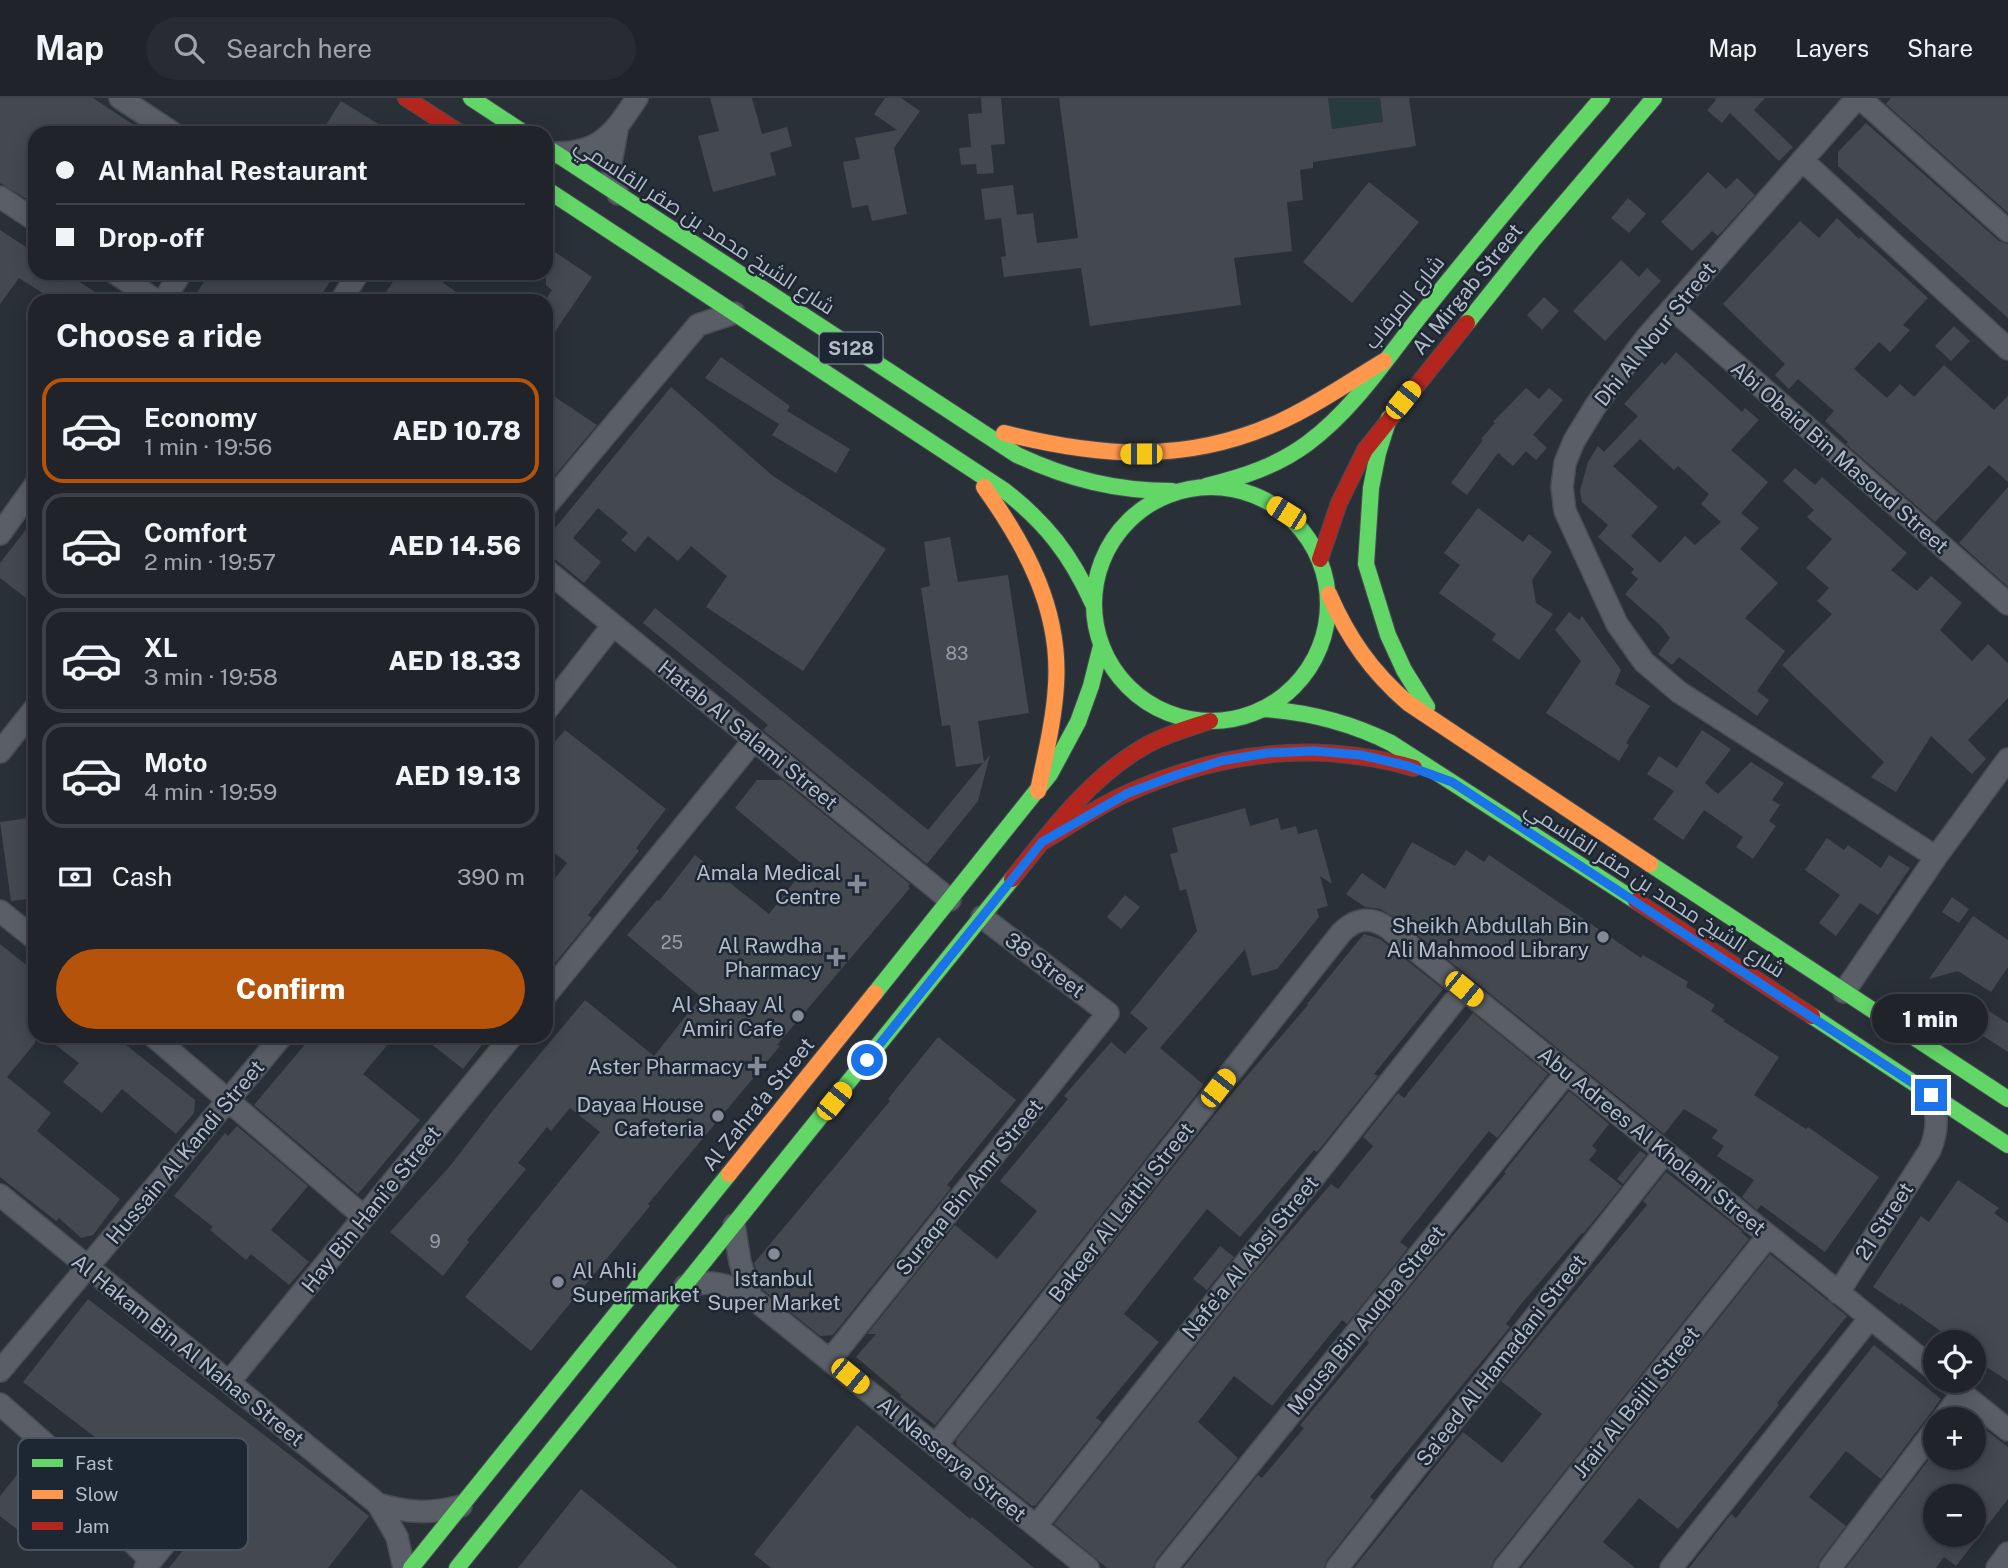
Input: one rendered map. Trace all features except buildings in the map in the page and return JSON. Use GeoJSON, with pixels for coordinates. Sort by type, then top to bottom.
{"type":"FeatureCollection","features":[{"type":"Feature","properties":{"kind":"main road"},"geometry":{"type":"LineString","coordinates":[[406,98],[446,126]]}},
{"type":"Feature","properties":{"kind":"main road"},"geometry":{"type":"LineString","coordinates":[[471,98],[513,126]]}},
{"type":"Feature","properties":{"kind":"main road","name":"شارع المرقاب"},"geometry":{"type":"LineString","coordinates":[[1206,486],[1250,475],[1291,455],[1327,428],[1384,361],[1586,107],[1602,98]]}},
{"type":"Feature","properties":{"kind":"main road","name":"Al Mirgab Street"},"geometry":{"type":"LineString","coordinates":[[1320,559],[1330,521],[1365,450],[1534,239],[1654,98]]}},
{"type":"Feature","properties":{"kind":"main road","name":"شارع الشيخ محمد بن صقر القاسمي"},"geometry":{"type":"LineString","coordinates":[[553,152],[1017,455],[1079,482],[1122,490],[1178,491]]}},
{"type":"Feature","properties":{"kind":"main road","name":"S128"},"geometry":{"type":"LineString","coordinates":[[553,194],[1034,513],[1059,540],[1079,571],[1093,604]]}},
{"type":"Feature","properties":{"kind":"main road"},"geometry":{"type":"LineString","coordinates":[[963,421],[1042,443],[1089,452],[1161,454],[1220,443],[1276,424],[1384,361]]}},
{"type":"Feature","properties":{"kind":"main road"},"geometry":{"type":"LineString","coordinates":[[1389,418],[1371,488],[1366,564],[1388,635],[1404,670],[1443,729]]}},
{"type":"Feature","properties":{"kind":"main road"},"geometry":{"type":"LineString","coordinates":[[970,468],[1021,540],[1041,581],[1054,624],[1057,668],[1054,713],[1038,791]]}},
{"type":"Feature","properties":{"kind":"main road"},"geometry":{"type":"LineString","coordinates":[[457,1568],[1042,842],[1109,771],[1139,749],[1173,732],[1210,721],[1237,718],[1263,709],[1287,694],[1306,674],[1320,649],[1327,622],[1329,594],[1320,559],[1306,534],[1286,513],[1262,498],[1206,486],[1178,491],[1144,508],[1116,533],[1103,555],[1093,604],[1095,626],[1101,646],[1114,671],[1132,692],[1148,703],[1182,718],[1210,721]]}},
{"type":"Feature","properties":{"kind":"main road","name":"شارع الشيخ محمد بن صقر القاسمي"},"geometry":{"type":"LineString","coordinates":[[1329,594],[1340,624],[1357,651],[1399,697],[1443,729],[2008,1099]]}},
{"type":"Feature","properties":{"kind":"main road","name":"Al Zahra'a Street"},"geometry":{"type":"LineString","coordinates":[[411,1568],[1038,791],[1057,765],[1081,718],[1101,646]]}},
{"type":"Feature","properties":{"kind":"main road","name":"شارع الشيخ محمد بن صقر القاسمي"},"geometry":{"type":"LineString","coordinates":[[1263,709],[1306,712],[1357,725],[1410,753],[2008,1145]]}},
{"type":"Feature","properties":{"kind":"main road"},"geometry":{"type":"LineString","coordinates":[[1042,842],[1128,793],[1221,761],[1267,753],[1314,751],[1361,755],[1408,766],[1452,782]]}},
{"type":"Feature","properties":{"kind":"street"},"geometry":{"type":"LineString","coordinates":[[120,98],[162,126]]}},
{"type":"Feature","properties":{"kind":"street"},"geometry":{"type":"LineString","coordinates":[[618,194],[611,162],[612,146],[617,130],[637,98]]}},
{"type":"Feature","properties":{"kind":"street"},"geometry":{"type":"LineString","coordinates":[[1858,98],[2008,231]]}},
{"type":"Feature","properties":{"kind":"street","name":"Dhi Al Nour Street"},"geometry":{"type":"LineString","coordinates":[[1858,98],[1620,371],[1574,441],[1565,463],[1562,487],[1565,511],[1574,533],[1629,643],[1660,678],[1936,857]]}},
{"type":"Feature","properties":{"kind":"street"},"geometry":{"type":"LineString","coordinates":[[553,150],[571,153],[588,149],[617,130]]}},
{"type":"Feature","properties":{"kind":"street"},"geometry":{"type":"LineString","coordinates":[[1802,160],[2008,349]]}},
{"type":"Feature","properties":{"kind":"street"},"geometry":{"type":"LineString","coordinates":[[0,197],[28,215]]}},
{"type":"Feature","properties":{"kind":"street"},"geometry":{"type":"LineString","coordinates":[[126,280],[146,294]]}},
{"type":"Feature","properties":{"kind":"street"},"geometry":{"type":"LineString","coordinates":[[694,287],[699,308],[698,325]]}},
{"type":"Feature","properties":{"kind":"street","name":"Abi Obaid Bin Masoud Street"},"geometry":{"type":"LineString","coordinates":[[1673,309],[2008,604]]}},
{"type":"Feature","properties":{"kind":"street"},"geometry":{"type":"LineString","coordinates":[[553,495],[698,325],[734,313]]}},
{"type":"Feature","properties":{"kind":"street"},"geometry":{"type":"LineString","coordinates":[[0,534],[28,495]]}},
{"type":"Feature","properties":{"kind":"street","name":"Hatab Al Salami Street"},"geometry":{"type":"LineString","coordinates":[[553,576],[950,900]]}},
{"type":"Feature","properties":{"kind":"street"},"geometry":{"type":"LineString","coordinates":[[553,702],[613,625]]}},
{"type":"Feature","properties":{"kind":"street"},"geometry":{"type":"LineString","coordinates":[[0,752],[28,717]]}},
{"type":"Feature","properties":{"kind":"street"},"geometry":{"type":"LineString","coordinates":[[553,986],[754,740]]}},
{"type":"Feature","properties":{"kind":"street"},"geometry":{"type":"LineString","coordinates":[[1844,992],[1936,857],[2008,759]]}},
{"type":"Feature","properties":{"kind":"street"},"geometry":{"type":"LineString","coordinates":[[0,911],[28,933]]}},
{"type":"Feature","properties":{"kind":"street","name":"38 Street"},"geometry":{"type":"LineString","coordinates":[[982,917],[1108,1013]]}},
{"type":"Feature","properties":{"kind":"street","name":"Abu Adrees Al Kholani Street"},"geometry":{"type":"LineString","coordinates":[[1364,920],[1381,922],[1923,1361]]}},
{"type":"Feature","properties":{"kind":"street","name":"Bakeer Al Laithi Street"},"geometry":{"type":"LineString","coordinates":[[936,1445],[1341,933],[1355,922],[1364,920]]}},
{"type":"Feature","properties":{"kind":"street","name":"Nafe'a Al Absi Street"},"geometry":{"type":"LineString","coordinates":[[1036,1526],[1464,989]]}},
{"type":"Feature","properties":{"kind":"street","name":"Suraqa Bin Amr Street"},"geometry":{"type":"LineString","coordinates":[[830,1360],[1108,1013]]}},
{"type":"Feature","properties":{"kind":"street"},"geometry":{"type":"LineString","coordinates":[[161,1043],[364,1217]]}},
{"type":"Feature","properties":{"kind":"street","name":"Hussain Al Kandi Street"},"geometry":{"type":"LineString","coordinates":[[0,1371],[276,1043]]}},
{"type":"Feature","properties":{"kind":"street","name":"Hay Bin Hani'e Street"},"geometry":{"type":"LineString","coordinates":[[229,1382],[506,1043]]}},
{"type":"Feature","properties":{"kind":"street","name":"Mousa Bin Auqba Street"},"geometry":{"type":"LineString","coordinates":[[1166,1568],[1567,1072]]}},
{"type":"Feature","properties":{"kind":"street","name":"21 Street"},"geometry":{"type":"LineString","coordinates":[[1839,1293],[1930,1150],[1938,1122],[1931,1095]]}},
{"type":"Feature","properties":{"kind":"street","name":"21 Street"},"geometry":{"type":"LineString","coordinates":[[1930,1150],[1952,1132],[1980,1127]]}},
{"type":"Feature","properties":{"kind":"street","name":"Sa'eed Al Hamadani Street"},"geometry":{"type":"LineString","coordinates":[[1337,1568],[1665,1152]]}},
{"type":"Feature","properties":{"kind":"street","name":"Al Hakam Bin Al Nahas Street"},"geometry":{"type":"LineString","coordinates":[[0,1195],[378,1504],[397,1537],[404,1568]]}},
{"type":"Feature","properties":{"kind":"street"},"geometry":{"type":"LineString","coordinates":[[734,1225],[740,1262],[751,1297]]}},
{"type":"Feature","properties":{"kind":"street","name":"Jrair Al Bajili Street"},"geometry":{"type":"LineString","coordinates":[[1503,1568],[1768,1236]]}},
{"type":"Feature","properties":{"kind":"street","name":"Al Nasserya Street"},"geometry":{"type":"LineString","coordinates":[[685,1286],[702,1282],[719,1283],[736,1288],[751,1297],[1088,1568]]}},
{"type":"Feature","properties":{"kind":"street"},"geometry":{"type":"LineString","coordinates":[[1671,1568],[1870,1318]]}},
{"type":"Feature","properties":{"kind":"street"},"geometry":{"type":"LineString","coordinates":[[1962,1393],[2008,1430]]}},
{"type":"Feature","properties":{"kind":"street"},"geometry":{"type":"LineString","coordinates":[[0,1405],[38,1438]]}},
{"type":"Feature","properties":{"kind":"street"},"geometry":{"type":"LineString","coordinates":[[1830,1568],[1923,1446]]}},
{"type":"Feature","properties":{"kind":"street","name":"Al Hakam Bin Al Nahas Street"},"geometry":{"type":"LineString","coordinates":[[378,1504],[419,1513],[461,1506]]}},
{"type":"Feature","properties":{"kind":"street"},"geometry":{"type":"LineString","coordinates":[[135,1550],[148,1564],[160,1550]]}},
{"type":"Feature","properties":{"kind":"street"},"geometry":{"type":"LineString","coordinates":[[1997,1568],[2008,1553]]}},
{"type":"Feature","properties":{"kind":"green space"},"geometry":{"type":"Polygon","coordinates":[[[1328,98],[1380,98],[1383,122],[1332,129],[1328,98]]]}},
{"type":"Feature","properties":{"kind":"traffic: fast"},"geometry":{"type":"LineString","coordinates":[[471,98],[513,126]]}},
{"type":"Feature","properties":{"kind":"traffic: fast"},"geometry":{"type":"LineString","coordinates":[[1206,486],[1246,475],[1284,458],[1308,443],[1341,414],[1490,230],[1602,98]]}},
{"type":"Feature","properties":{"kind":"traffic: fast"},"geometry":{"type":"LineString","coordinates":[[1467,323],[1534,239],[1654,98]]}},
{"type":"Feature","properties":{"kind":"traffic: fast"},"geometry":{"type":"LineString","coordinates":[[553,152],[1017,455],[1055,471],[1093,482],[1131,489],[1172,491]]}},
{"type":"Feature","properties":{"kind":"traffic: fast"},"geometry":{"type":"LineString","coordinates":[[553,194],[1005,491],[1046,528],[1067,555],[1093,604]]}},
{"type":"Feature","properties":{"kind":"traffic: fast"},"geometry":{"type":"LineString","coordinates":[[1389,418],[1371,488],[1366,564],[1388,635],[1404,670],[1427,707]]}},
{"type":"Feature","properties":{"kind":"traffic: fast"},"geometry":{"type":"LineString","coordinates":[[1200,487],[1222,487],[1256,496],[1276,506],[1294,521],[1309,539],[1319,559],[1326,581],[1328,604],[1326,627],[1319,649],[1309,669],[1294,687],[1276,702],[1245,716],[1222,721],[1200,721],[1177,716],[1146,702],[1120,678],[1099,638],[1094,615],[1094,593],[1099,570],[1113,539],[1137,513],[1177,492],[1200,487]]}},
{"type":"Feature","properties":{"kind":"traffic: fast"},"geometry":{"type":"LineString","coordinates":[[875,993],[1050,774],[1078,722],[1101,646]]}},
{"type":"Feature","properties":{"kind":"traffic: fast"},"geometry":{"type":"LineString","coordinates":[[1263,709],[1328,719],[1391,743],[1636,901]]}},
{"type":"Feature","properties":{"kind":"traffic: fast"},"geometry":{"type":"LineString","coordinates":[[1650,864],[2008,1099]]}},
{"type":"Feature","properties":{"kind":"traffic: fast"},"geometry":{"type":"LineString","coordinates":[[457,1568],[1012,879]]}},
{"type":"Feature","properties":{"kind":"traffic: fast"},"geometry":{"type":"LineString","coordinates":[[1812,1016],[2008,1145]]}},
{"type":"Feature","properties":{"kind":"traffic: fast"},"geometry":{"type":"LineString","coordinates":[[411,1568],[729,1174]]}},
{"type":"Feature","properties":{"kind":"traffic: slow"},"geometry":{"type":"LineString","coordinates":[[1004,433],[1108,451],[1175,451],[1209,445],[1277,423],[1384,361]]}},
{"type":"Feature","properties":{"kind":"traffic: slow"},"geometry":{"type":"LineString","coordinates":[[984,487],[1027,556],[1038,580],[1053,631],[1056,657],[1055,698],[1038,791]]}},
{"type":"Feature","properties":{"kind":"traffic: slow"},"geometry":{"type":"LineString","coordinates":[[1329,594],[1362,653],[1383,679],[1408,703],[1650,864]]}},
{"type":"Feature","properties":{"kind":"traffic: slow"},"geometry":{"type":"LineString","coordinates":[[729,1174],[875,993]]}},
{"type":"Feature","properties":{"kind":"traffic: jam"},"geometry":{"type":"LineString","coordinates":[[406,98],[449,126]]}},
{"type":"Feature","properties":{"kind":"traffic: jam"},"geometry":{"type":"LineString","coordinates":[[1320,559],[1339,503],[1365,450],[1467,323]]}},
{"type":"Feature","properties":{"kind":"traffic: jam"},"geometry":{"type":"LineString","coordinates":[[1012,879],[1070,808],[1103,776],[1156,740],[1210,721]]}},
{"type":"Feature","properties":{"kind":"traffic: jam"},"geometry":{"type":"LineString","coordinates":[[1042,842],[1121,796],[1157,781],[1229,760],[1265,755],[1339,754],[1414,768]]}},
{"type":"Feature","properties":{"kind":"traffic: jam"},"geometry":{"type":"LineString","coordinates":[[1636,901],[1812,1016]]}},
{"type":"Feature","properties":{"kind":"place","name":"Amala Medical Centre"},"geometry":{"type":"Point","coordinates":[857,884]}},
{"type":"Feature","properties":{"kind":"place","name":"Sheikh Abdullah Bin Ali Mahmood Library"},"geometry":{"type":"Point","coordinates":[1603,937]}},
{"type":"Feature","properties":{"kind":"place","name":"Al Rawdha Pharmacy"},"geometry":{"type":"Point","coordinates":[836,957]}},
{"type":"Feature","properties":{"kind":"place","name":"Al Shaay Al Amiri Cafe"},"geometry":{"type":"Point","coordinates":[798,1016]}},
{"type":"Feature","properties":{"kind":"place","name":"Aster Pharmacy"},"geometry":{"type":"Point","coordinates":[757,1066]}},
{"type":"Feature","properties":{"kind":"place","name":"Dayaa House Cafeteria"},"geometry":{"type":"Point","coordinates":[718,1116]}},
{"type":"Feature","properties":{"kind":"place","name":"Istanbul Super Market"},"geometry":{"type":"Point","coordinates":[774,1254]}},
{"type":"Feature","properties":{"kind":"place","name":"Al Ahli Supermarket"},"geometry":{"type":"Point","coordinates":[558,1282]}},
{"type":"Feature","properties":{"kind":"route"},"geometry":{"type":"LineString","coordinates":[[867,1060],[1042,842],[1128,793],[1176,775],[1221,761],[1267,753],[1314,751],[1361,755],[1408,766],[1452,782],[1931,1095]]}}]}
